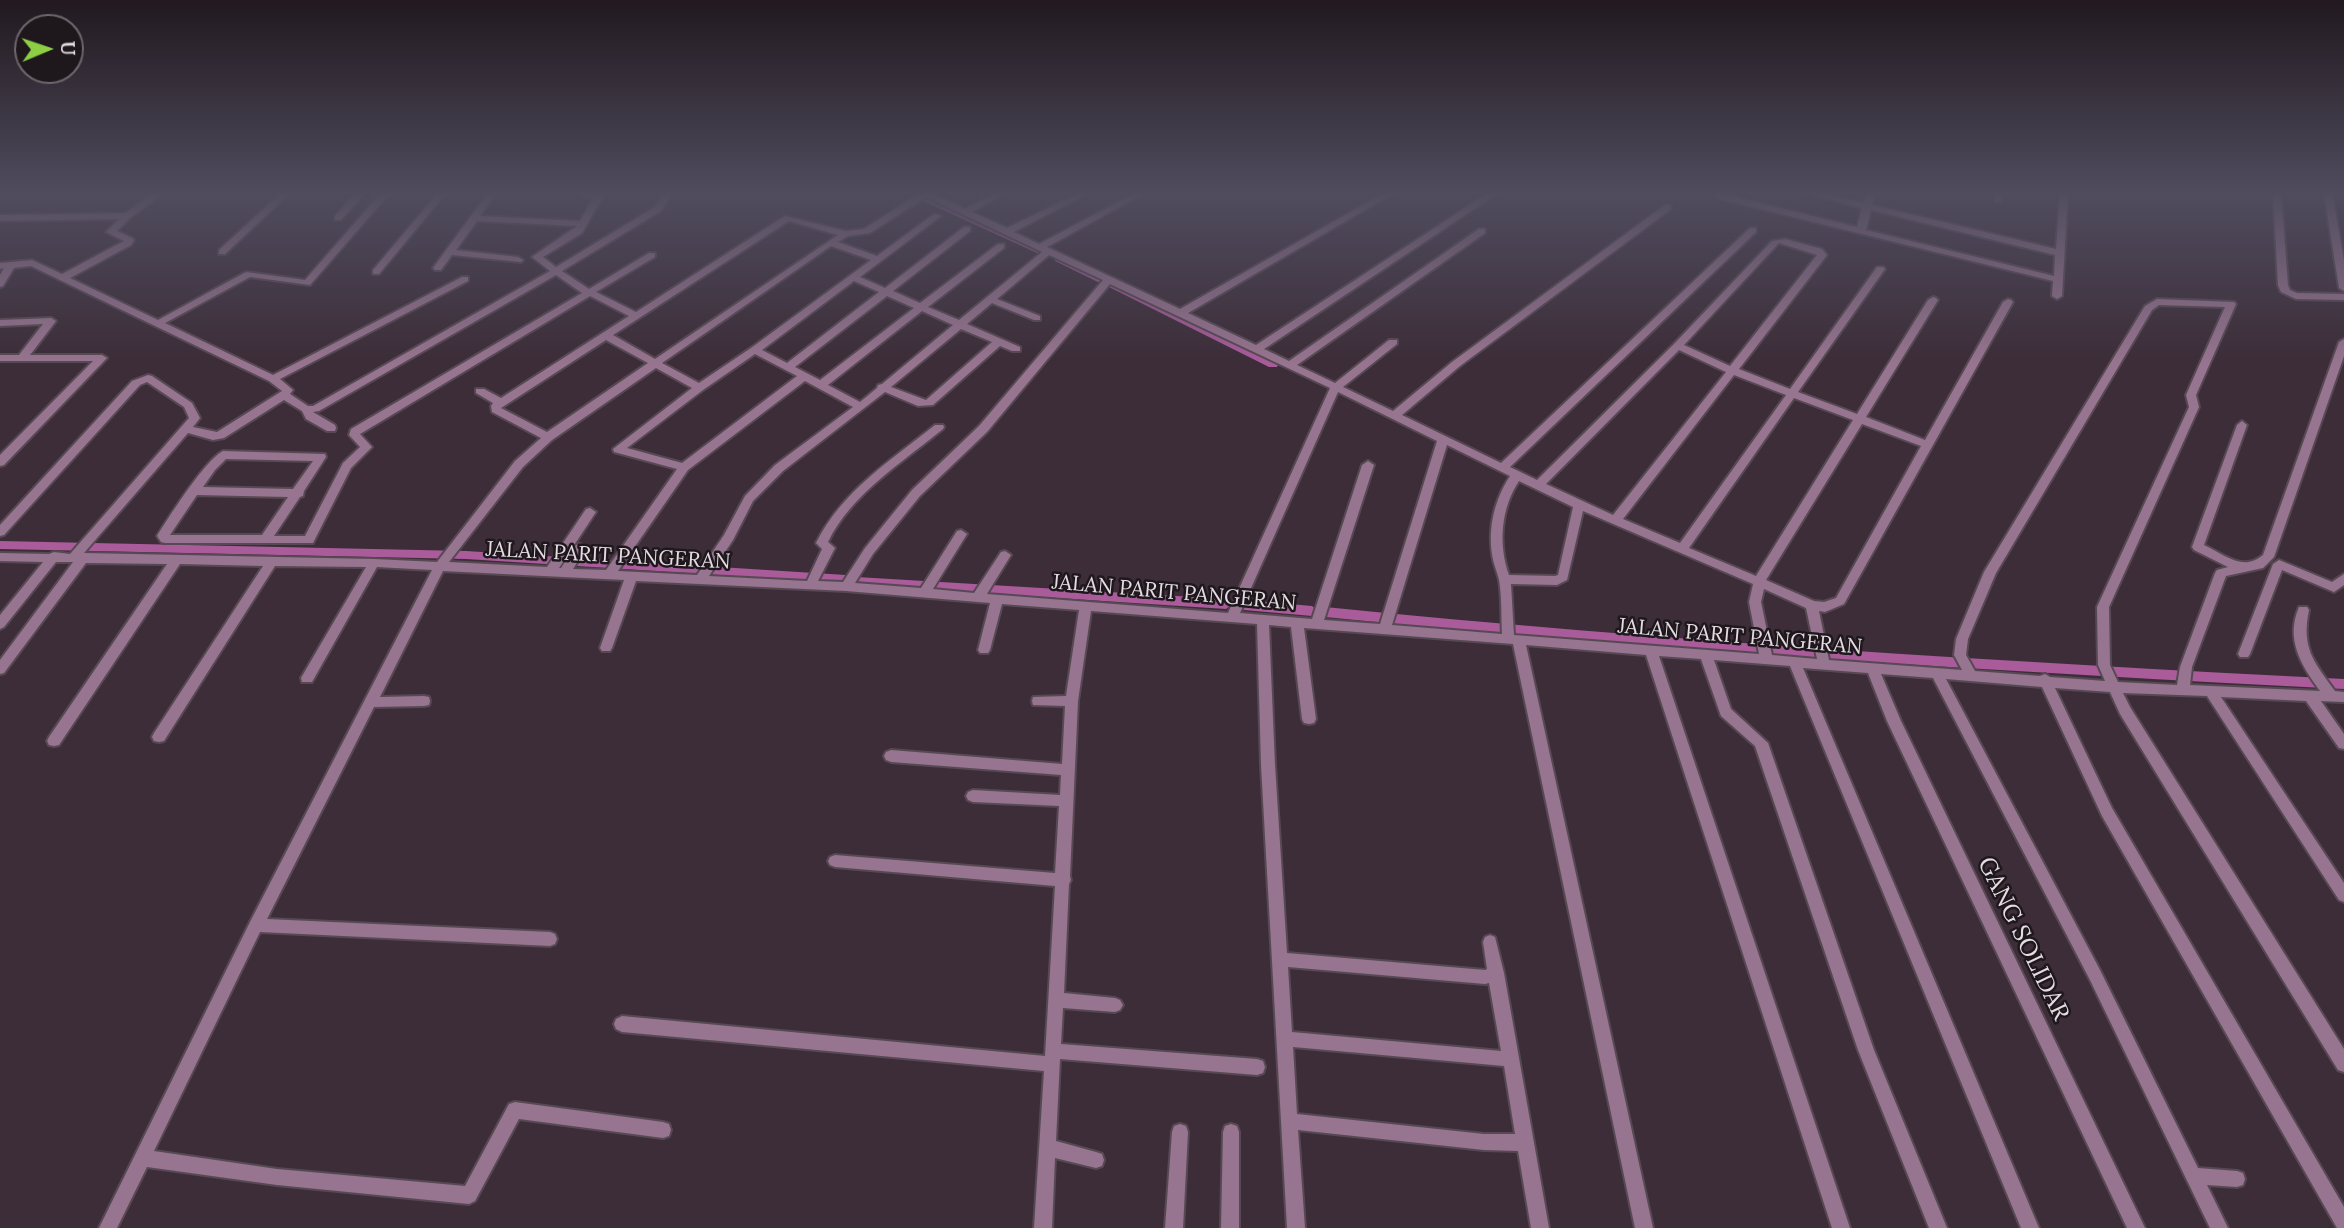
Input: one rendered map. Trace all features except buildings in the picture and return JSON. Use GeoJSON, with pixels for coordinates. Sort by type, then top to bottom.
{"type":"FeatureCollection","features":[{"type":"Feature","properties":{"kind":"street"},"geometry":{"type":"LineString","coordinates":[[62,278],[114,250]]}},
{"type":"Feature","properties":{"kind":"street"},"geometry":{"type":"LineString","coordinates":[[157,324],[249,274],[307,283],[336,250]]}},
{"type":"Feature","properties":{"kind":"street"},"geometry":{"type":"LineString","coordinates":[[376,272],[394,250]]}},
{"type":"Feature","properties":{"kind":"street"},"geometry":{"type":"LineString","coordinates":[[548,250],[537,257],[591,294],[637,316]]}},
{"type":"Feature","properties":{"kind":"street"},"geometry":{"type":"LineString","coordinates":[[306,409],[315,409],[349,391],[590,250]]}},
{"type":"Feature","properties":{"kind":"street"},"geometry":{"type":"LineString","coordinates":[[548,437],[496,410],[501,403],[738,250]]}},
{"type":"Feature","properties":{"kind":"street"},"geometry":{"type":"LineString","coordinates":[[108,1228],[256,925],[451,548],[519,464],[548,437],[819,250]]}},
{"type":"Feature","properties":{"kind":"street"},"geometry":{"type":"LineString","coordinates":[[852,250],[878,259]]}},
{"type":"Feature","properties":{"kind":"street"},"geometry":{"type":"LineString","coordinates":[[684,467],[618,449],[890,250]]}},
{"type":"Feature","properties":{"kind":"street"},"geometry":{"type":"LineString","coordinates":[[789,367],[940,250]]}},
{"type":"Feature","properties":{"kind":"street"},"geometry":{"type":"LineString","coordinates":[[822,384],[996,250]]}},
{"type":"Feature","properties":{"kind":"street"},"geometry":{"type":"LineString","coordinates":[[705,574],[749,499],[779,468],[860,406],[1044,250]]}},
{"type":"Feature","properties":{"kind":"street"},"geometry":{"type":"LineString","coordinates":[[1048,250],[1579,505],[1812,605],[1825,607],[1840,601],[2008,302]]}},
{"type":"Feature","properties":{"kind":"street"},"geometry":{"type":"LineString","coordinates":[[1181,313],[1290,250]]}},
{"type":"Feature","properties":{"kind":"street"},"geometry":{"type":"LineString","coordinates":[[1257,349],[1407,250]]}},
{"type":"Feature","properties":{"kind":"street"},"geometry":{"type":"LineString","coordinates":[[1290,365],[1454,250]]}},
{"type":"Feature","properties":{"kind":"street"},"geometry":{"type":"LineString","coordinates":[[1394,416],[1456,364],[1610,250]]}},
{"type":"Feature","properties":{"kind":"street"},"geometry":{"type":"LineString","coordinates":[[1502,468],[1732,250]]}},
{"type":"Feature","properties":{"kind":"street"},"geometry":{"type":"LineString","coordinates":[[1539,484],[1771,250]]}},
{"type":"Feature","properties":{"kind":"street"},"geometry":{"type":"LineString","coordinates":[[1616,520],[1822,255],[1816,250]]}},
{"type":"Feature","properties":{"kind":"street"},"geometry":{"type":"LineString","coordinates":[[1941,250],[2059,280]]}},
{"type":"Feature","properties":{"kind":"street"},"geometry":{"type":"LineString","coordinates":[[2049,250],[2060,253],[2057,296]]}},
{"type":"Feature","properties":{"kind":"street"},"geometry":{"type":"LineString","coordinates":[[2281,250],[2286,292],[2295,296],[2344,297]]}},
{"type":"Feature","properties":{"kind":"street"},"geometry":{"type":"LineString","coordinates":[[2338,250],[2344,288]]}},
{"type":"Feature","properties":{"kind":"street"},"geometry":{"type":"LineString","coordinates":[[438,268],[449,252],[518,260]]}},
{"type":"Feature","properties":{"kind":"street"},"geometry":{"type":"LineString","coordinates":[[266,538],[321,457],[223,455],[163,536],[165,539],[266,538],[305,541],[311,538],[346,466],[367,447],[354,435],[355,432],[652,256]]}},
{"type":"Feature","properties":{"kind":"street"},"geometry":{"type":"LineString","coordinates":[[0,284],[5,265],[32,263],[273,379],[306,409],[310,417],[331,428]]}},
{"type":"Feature","properties":{"kind":"street"},"geometry":{"type":"LineString","coordinates":[[1682,549],[1880,270]]}},
{"type":"Feature","properties":{"kind":"street"},"geometry":{"type":"LineString","coordinates":[[852,277],[1016,349]]}},
{"type":"Feature","properties":{"kind":"street"},"geometry":{"type":"LineString","coordinates":[[273,379],[465,279]]}},
{"type":"Feature","properties":{"kind":"street"},"geometry":{"type":"LineString","coordinates":[[846,587],[869,551],[916,493],[983,429],[1110,279]]}},
{"type":"Feature","properties":{"kind":"street"},"geometry":{"type":"LineString","coordinates":[[989,299],[1037,318]]}},
{"type":"Feature","properties":{"kind":"street"},"geometry":{"type":"LineString","coordinates":[[1766,659],[1755,602],[1759,582],[1933,300]]}},
{"type":"Feature","properties":{"kind":"street"},"geometry":{"type":"LineString","coordinates":[[1968,671],[1960,655],[1962,639],[1990,572],[2148,308],[2157,302],[2227,302],[2233,308],[2191,395],[2194,407],[2103,607],[2104,665],[2110,684],[2344,1064]]}},
{"type":"Feature","properties":{"kind":"street"},"geometry":{"type":"LineString","coordinates":[[0,323],[51,321],[22,358]]}},
{"type":"Feature","properties":{"kind":"street"},"geometry":{"type":"LineString","coordinates":[[607,336],[699,388]]}},
{"type":"Feature","properties":{"kind":"street"},"geometry":{"type":"LineString","coordinates":[[882,387],[922,404],[929,403],[999,341]]}},
{"type":"Feature","properties":{"kind":"street"},"geometry":{"type":"LineString","coordinates":[[1232,617],[1335,388],[1393,342]]}},
{"type":"Feature","properties":{"kind":"street"},"geometry":{"type":"LineString","coordinates":[[2183,687],[2186,667],[2221,573],[2259,565],[2267,557],[2344,342]]}},
{"type":"Feature","properties":{"kind":"street"},"geometry":{"type":"LineString","coordinates":[[1678,346],[1731,370],[1928,444]]}},
{"type":"Feature","properties":{"kind":"street"},"geometry":{"type":"LineString","coordinates":[[755,350],[860,406]]}},
{"type":"Feature","properties":{"kind":"street"},"geometry":{"type":"LineString","coordinates":[[0,358],[102,358],[0,462]]}},
{"type":"Feature","properties":{"kind":"street"},"geometry":{"type":"LineString","coordinates":[[611,572],[684,467],[804,376]]}},
{"type":"Feature","properties":{"kind":"street"},"geometry":{"type":"LineString","coordinates":[[0,532],[136,383],[148,378],[188,405],[195,418],[86,542],[0,669]]}},
{"type":"Feature","properties":{"kind":"street"},"geometry":{"type":"LineString","coordinates":[[187,429],[220,435],[285,391]]}},
{"type":"Feature","properties":{"kind":"street"},"geometry":{"type":"LineString","coordinates":[[480,391],[501,403]]}},
{"type":"Feature","properties":{"kind":"street"},"geometry":{"type":"LineString","coordinates":[[2240,568],[2198,547],[2242,425]]}},
{"type":"Feature","properties":{"kind":"street"},"geometry":{"type":"LineString","coordinates":[[810,586],[829,548],[821,543],[826,531],[852,500],[939,427]]}},
{"type":"Feature","properties":{"kind":"street"},"geometry":{"type":"LineString","coordinates":[[1387,622],[1443,440]]}},
{"type":"Feature","properties":{"kind":"street"},"geometry":{"type":"LineString","coordinates":[[1317,624],[1368,465]]}},
{"type":"Feature","properties":{"kind":"street"},"geometry":{"type":"LineString","coordinates":[[1517,475],[1505,490],[1498,527],[1498,562],[1506,579],[1510,633],[1644,1228]]}},
{"type":"Feature","properties":{"kind":"street"},"geometry":{"type":"LineString","coordinates":[[194,491],[299,492]]}},
{"type":"Feature","properties":{"kind":"street"},"geometry":{"type":"LineString","coordinates":[[1506,579],[1558,581],[1563,577],[1579,505]]}},
{"type":"Feature","properties":{"kind":"street"},"geometry":{"type":"LineString","coordinates":[[564,563],[590,512]]}},
{"type":"Feature","properties":{"kind":"street"},"geometry":{"type":"LineString","coordinates":[[924,593],[961,534]]}},
{"type":"Feature","properties":{"kind":"street"},"geometry":{"type":"LineString","coordinates":[[235,559],[247,540]]}},
{"type":"Feature","properties":{"kind":"street","name":"JALAN PARIT PANGERAN"},"geometry":{"type":"LineString","coordinates":[[0,557],[79,555],[271,562],[564,563],[631,577],[705,574],[810,586],[924,593],[982,590],[997,598],[1263,620],[1317,624],[1387,622],[1651,650],[1766,659],[1794,661],[1823,655],[1872,667],[1936,672],[1968,671],[2110,684],[2310,696],[2335,695]]}},
{"type":"Feature","properties":{"kind":"street"},"geometry":{"type":"LineString","coordinates":[[982,590],[1005,555]]}},
{"type":"Feature","properties":{"kind":"street"},"geometry":{"type":"LineString","coordinates":[[0,624],[54,556]]}},
{"type":"Feature","properties":{"kind":"street"},"geometry":{"type":"LineString","coordinates":[[54,741],[177,559]]}},
{"type":"Feature","properties":{"kind":"street"},"geometry":{"type":"LineString","coordinates":[[159,737],[271,562]]}},
{"type":"Feature","properties":{"kind":"street"},"geometry":{"type":"LineString","coordinates":[[307,678],[374,563]]}},
{"type":"Feature","properties":{"kind":"street"},"geometry":{"type":"LineString","coordinates":[[2244,654],[2279,564],[2334,588],[2344,578]]}},
{"type":"Feature","properties":{"kind":"street"},"geometry":{"type":"LineString","coordinates":[[606,648],[631,577]]}},
{"type":"Feature","properties":{"kind":"street"},"geometry":{"type":"LineString","coordinates":[[984,650],[997,598]]}},
{"type":"Feature","properties":{"kind":"street"},"geometry":{"type":"LineString","coordinates":[[1043,1228],[1072,701],[1086,605]]}},
{"type":"Feature","properties":{"kind":"street"},"geometry":{"type":"LineString","coordinates":[[1812,605],[1823,655]]}},
{"type":"Feature","properties":{"kind":"street"},"geometry":{"type":"LineString","coordinates":[[2303,610],[2298,629],[2299,648],[2316,674],[2335,695]]}},
{"type":"Feature","properties":{"kind":"street"},"geometry":{"type":"LineString","coordinates":[[1263,620],[1268,765],[1296,1228]]}},
{"type":"Feature","properties":{"kind":"street"},"geometry":{"type":"LineString","coordinates":[[1297,622],[1309,719]]}},
{"type":"Feature","properties":{"kind":"street"},"geometry":{"type":"LineString","coordinates":[[1651,650],[1841,1228]]}},
{"type":"Feature","properties":{"kind":"street"},"geometry":{"type":"LineString","coordinates":[[1705,654],[1726,712],[1761,743],[1866,1050],[1938,1228]]}},
{"type":"Feature","properties":{"kind":"street"},"geometry":{"type":"LineString","coordinates":[[1794,661],[2030,1228]]}},
{"type":"Feature","properties":{"kind":"street","name":"GANG SOLIDAR"},"geometry":{"type":"LineString","coordinates":[[1872,667],[1894,721],[2136,1228]]}},
{"type":"Feature","properties":{"kind":"street"},"geometry":{"type":"LineString","coordinates":[[1936,672],[2101,987],[2219,1228]]}},
{"type":"Feature","properties":{"kind":"street"},"geometry":{"type":"LineString","coordinates":[[2045,679],[2084,768],[2107,812],[2344,1224]]}},
{"type":"Feature","properties":{"kind":"street"},"geometry":{"type":"LineString","coordinates":[[2210,690],[2344,895]]}},
{"type":"Feature","properties":{"kind":"street"},"geometry":{"type":"LineString","coordinates":[[2310,696],[2344,744]]}},
{"type":"Feature","properties":{"kind":"street"},"geometry":{"type":"LineString","coordinates":[[370,702],[424,701]]}},
{"type":"Feature","properties":{"kind":"street"},"geometry":{"type":"LineString","coordinates":[[1038,701],[1072,701]]}},
{"type":"Feature","properties":{"kind":"street"},"geometry":{"type":"LineString","coordinates":[[891,756],[1068,769]]}},
{"type":"Feature","properties":{"kind":"street"},"geometry":{"type":"LineString","coordinates":[[973,796],[1066,801]]}},
{"type":"Feature","properties":{"kind":"street"},"geometry":{"type":"LineString","coordinates":[[835,861],[1064,880]]}},
{"type":"Feature","properties":{"kind":"street"},"geometry":{"type":"LineString","coordinates":[[256,925],[550,939]]}},
{"type":"Feature","properties":{"kind":"street"},"geometry":{"type":"LineString","coordinates":[[1490,942],[1540,1228]]}},
{"type":"Feature","properties":{"kind":"street"},"geometry":{"type":"LineString","coordinates":[[1280,959],[1485,977],[1496,973]]}},
{"type":"Feature","properties":{"kind":"street"},"geometry":{"type":"LineString","coordinates":[[1056,1000],[1115,1005]]}},
{"type":"Feature","properties":{"kind":"street"},"geometry":{"type":"LineString","coordinates":[[622,1024],[1052,1058],[1257,1067]]}},
{"type":"Feature","properties":{"kind":"street"},"geometry":{"type":"LineString","coordinates":[[1285,1039],[1501,1059],[1510,1057]]}},
{"type":"Feature","properties":{"kind":"street"},"geometry":{"type":"LineString","coordinates":[[143,1158],[277,1177],[469,1195],[515,1110],[663,1130]]}},
{"type":"Feature","properties":{"kind":"street"},"geometry":{"type":"LineString","coordinates":[[1288,1121],[1484,1142],[1525,1143]]}},
{"type":"Feature","properties":{"kind":"street"},"geometry":{"type":"LineString","coordinates":[[1174,1228],[1180,1132]]}},
{"type":"Feature","properties":{"kind":"street"},"geometry":{"type":"LineString","coordinates":[[1230,1228],[1231,1132]]}},
{"type":"Feature","properties":{"kind":"street"},"geometry":{"type":"LineString","coordinates":[[1047,1147],[1096,1160]]}},
{"type":"Feature","properties":{"kind":"street"},"geometry":{"type":"LineString","coordinates":[[2193,1176],[2236,1179]]}},
{"type":"Feature","properties":{"kind":"waterway"},"geometry":{"type":"LineString","coordinates":[[1058,259],[1101,280]]}},
{"type":"Feature","properties":{"kind":"waterway"},"geometry":{"type":"LineString","coordinates":[[1110,284],[1273,365]]}},
{"type":"Feature","properties":{"kind":"waterway"},"geometry":{"type":"LineString","coordinates":[[0,545],[466,555],[846,579]]}},
{"type":"Feature","properties":{"kind":"waterway"},"geometry":{"type":"LineString","coordinates":[[857,581],[1226,604]]}},
{"type":"Feature","properties":{"kind":"waterway"},"geometry":{"type":"LineString","coordinates":[[1244,605],[1312,611]]}},
{"type":"Feature","properties":{"kind":"waterway"},"geometry":{"type":"LineString","coordinates":[[1325,612],[1516,631],[2062,670],[2344,684]]}}]}
